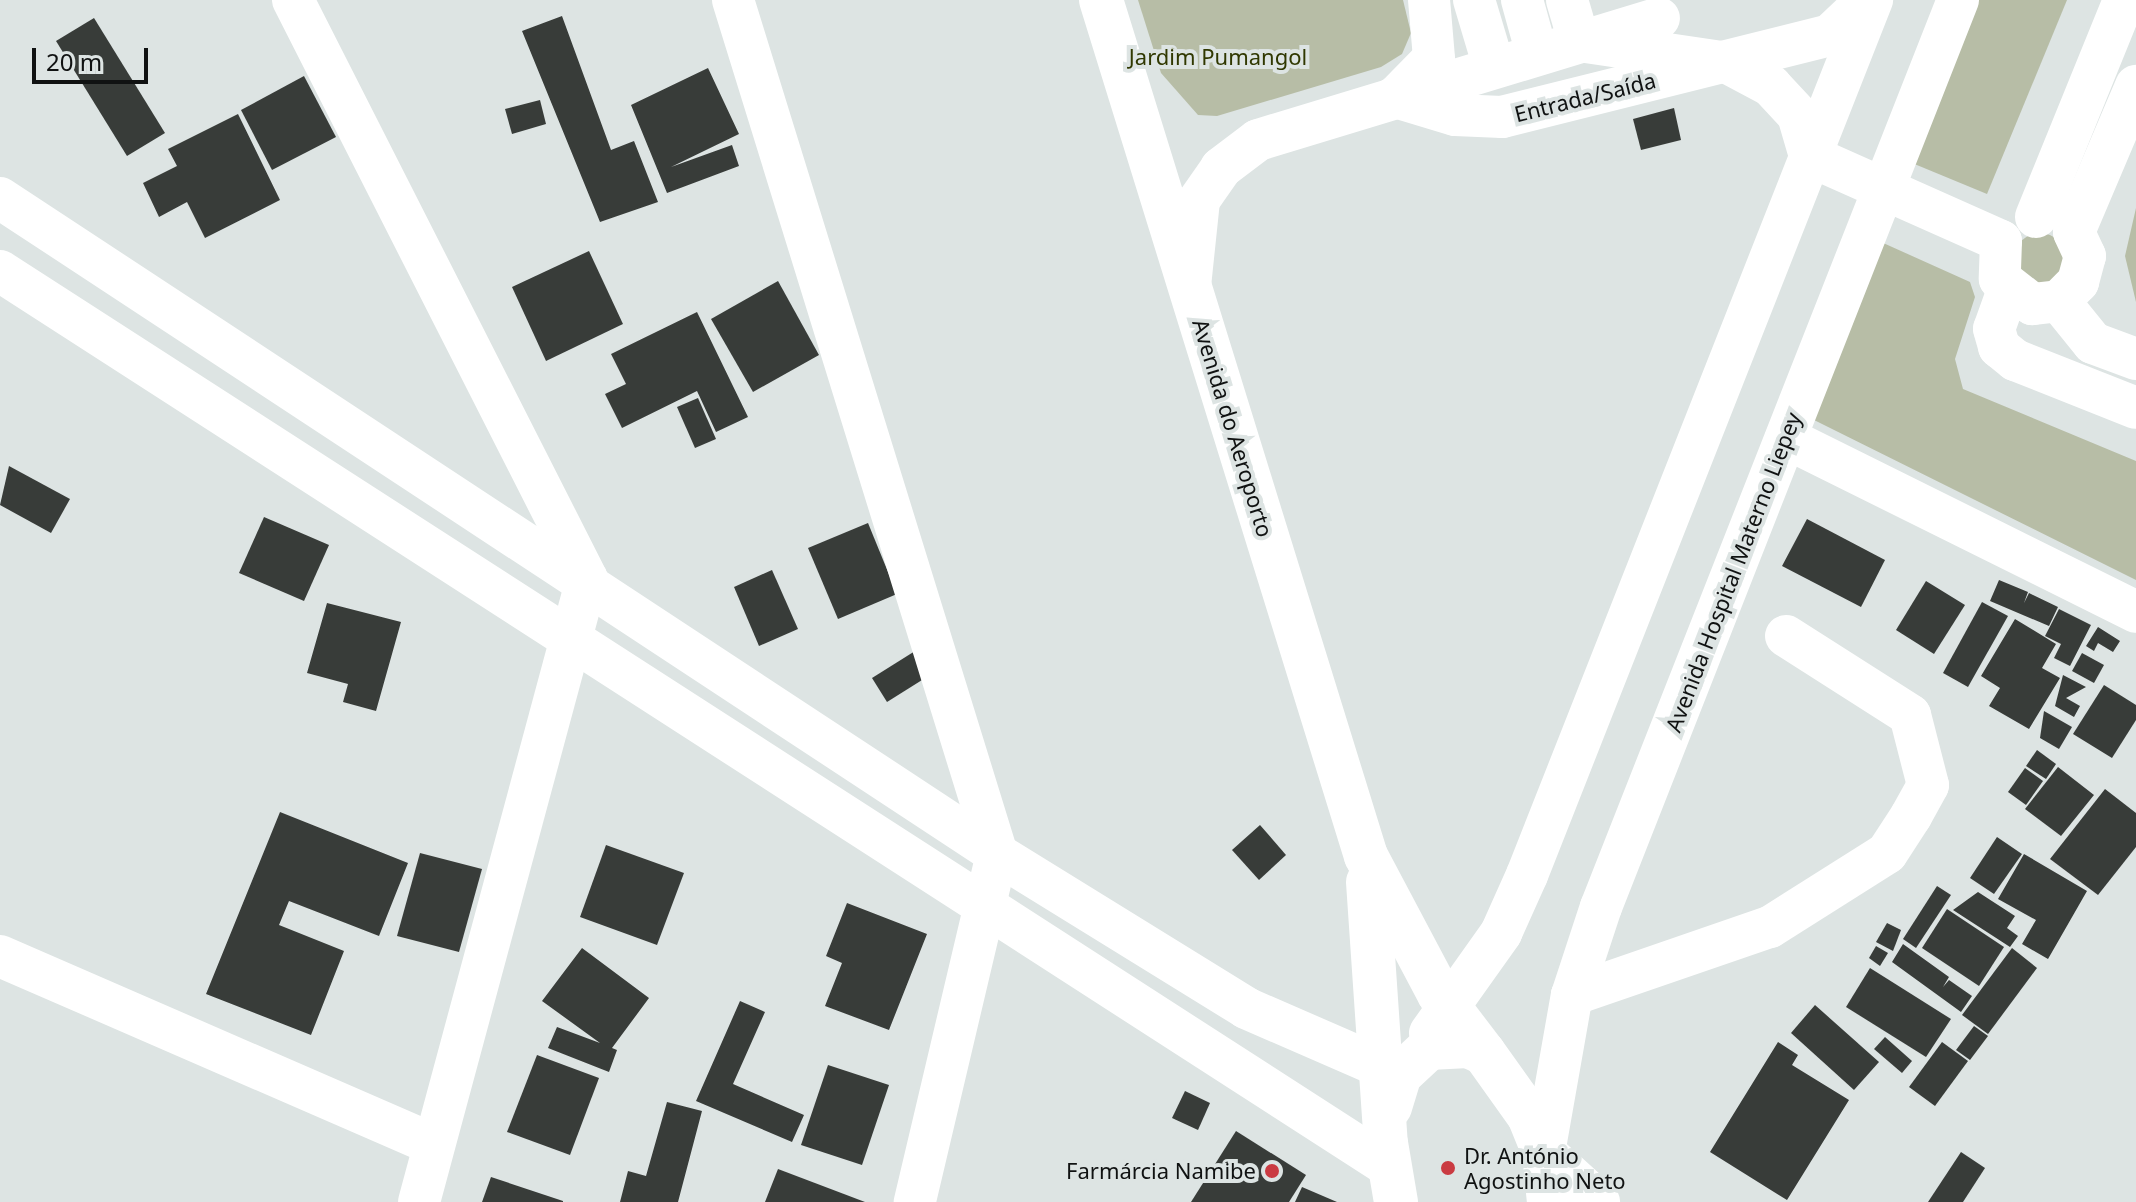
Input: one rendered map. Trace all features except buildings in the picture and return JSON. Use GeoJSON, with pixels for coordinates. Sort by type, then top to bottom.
{"type":"FeatureCollection","features":[{"type":"Feature","properties":{"kind":"main road","name":"Avenida do Aeroporto"},"geometry":{"type":"LineString","coordinates":[[1101,0],[1366,856]]}},
{"type":"Feature","properties":{"kind":"main road"},"geometry":{"type":"LineString","coordinates":[[1366,856],[1449,1007],[1512,1084],[1544,1153],[1549,1202]]}},
{"type":"Feature","properties":{"kind":"main road"},"geometry":{"type":"LineString","coordinates":[[1366,856],[1399,1067],[1386,1121],[1392,1190]]}},
{"type":"Feature","properties":{"kind":"main road"},"geometry":{"type":"LineString","coordinates":[[1399,1067],[1450,1044],[1484,1053]]}},
{"type":"Feature","properties":{"kind":"main road"},"geometry":{"type":"LineString","coordinates":[[1544,1153],[1598,1202]]}},
{"type":"Feature","properties":{"kind":"street"},"geometry":{"type":"LineString","coordinates":[[293,0],[587,579],[564,641],[419,1202]]}},
{"type":"Feature","properties":{"kind":"street"},"geometry":{"type":"LineString","coordinates":[[733,0],[997,854],[982,907],[915,1202]]}},
{"type":"Feature","properties":{"kind":"street"},"geometry":{"type":"LineString","coordinates":[[1395,97],[1434,58],[1429,0]]}},
{"type":"Feature","properties":{"kind":"street"},"geometry":{"type":"LineString","coordinates":[[1453,0],[1505,64]]}},
{"type":"Feature","properties":{"kind":"street"},"geometry":{"type":"LineString","coordinates":[[1474,0],[1505,64]]}},
{"type":"Feature","properties":{"kind":"street"},"geometry":{"type":"LineString","coordinates":[[1497,0],[1505,64]]}},
{"type":"Feature","properties":{"kind":"street"},"geometry":{"type":"LineString","coordinates":[[1505,64],[1522,0]]}},
{"type":"Feature","properties":{"kind":"street"},"geometry":{"type":"LineString","coordinates":[[1567,0],[1628,21],[1728,63],[1771,86],[1798,115],[1810,156]]}},
{"type":"Feature","properties":{"kind":"street"},"geometry":{"type":"LineString","coordinates":[[0,198],[587,579],[997,854],[1246,1008],[1399,1067],[1449,1007],[1501,933],[1527,875],[1869,0]]}},
{"type":"Feature","properties":{"kind":"street","name":"Entrada/Saída"},"geometry":{"type":"LineString","coordinates":[[1395,97],[1455,115],[1502,117],[1728,63],[1830,35],[1869,0]]}},
{"type":"Feature","properties":{"kind":"street","name":"Avenida Hospital Materno Liepey"},"geometry":{"type":"LineString","coordinates":[[1544,1153],[1572,995],[1958,0]]}},
{"type":"Feature","properties":{"kind":"street"},"geometry":{"type":"LineString","coordinates":[[2124,0],[2036,217],[2001,241],[1997,267],[2008,290],[2032,304],[2059,301],[2084,270],[2074,232],[2136,86]]}},
{"type":"Feature","properties":{"kind":"street"},"geometry":{"type":"LineString","coordinates":[[1190,287],[1199,200],[1221,168],[1258,140],[1505,64],[1628,21]]}},
{"type":"Feature","properties":{"kind":"street"},"geometry":{"type":"LineString","coordinates":[[1810,156],[2001,241]]}},
{"type":"Feature","properties":{"kind":"street"},"geometry":{"type":"LineString","coordinates":[[2036,217],[2074,232]]}},
{"type":"Feature","properties":{"kind":"street"},"geometry":{"type":"LineString","coordinates":[[0,271],[564,641],[982,907],[1392,1190]]}},
{"type":"Feature","properties":{"kind":"street"},"geometry":{"type":"LineString","coordinates":[[2008,290],[1994,329],[1999,347],[2015,360],[2136,408]]}},
{"type":"Feature","properties":{"kind":"street"},"geometry":{"type":"LineString","coordinates":[[2059,301],[2093,343],[2136,359]]}},
{"type":"Feature","properties":{"kind":"street"},"geometry":{"type":"LineString","coordinates":[[1786,438],[2136,612]]}},
{"type":"Feature","properties":{"kind":"street"},"geometry":{"type":"LineString","coordinates":[[1572,995],[1770,927],[1887,853],[1911,816],[1928,785],[1910,715],[1786,636]]}},
{"type":"Feature","properties":{"kind":"street"},"geometry":{"type":"LineString","coordinates":[[0,956],[432,1144]]}},
{"type":"Feature","properties":{"kind":"green space","name":"Jardim Pumangol"},"geometry":{"type":"Polygon","coordinates":[[[1138,0],[1403,0],[1411,33],[1402,54],[1381,67],[1217,116],[1198,115],[1161,73],[1138,0]]]}},
{"type":"Feature","properties":{"kind":"green space"},"geometry":{"type":"Polygon","coordinates":[[[1979,0],[2067,0],[1987,194],[1912,163],[1979,0]]]}},
{"type":"Feature","properties":{"kind":"green space"},"geometry":{"type":"Polygon","coordinates":[[[2136,208],[2136,302],[2125,256],[2136,208]]]}},
{"type":"Feature","properties":{"kind":"green space"},"geometry":{"type":"Polygon","coordinates":[[[2040,233],[2058,241],[2066,259],[2058,277],[2040,285],[2022,277],[2014,259],[2022,241],[2040,233]]]}},
{"type":"Feature","properties":{"kind":"green space"},"geometry":{"type":"Polygon","coordinates":[[[1881,242],[1970,282],[1975,297],[1955,359],[1963,389],[2136,461],[2136,580],[1812,419],[1881,242]]]}},
{"type":"Feature","properties":{"kind":"place","name":"Dr. António Agostinho Neto"},"geometry":{"type":"Point","coordinates":[1448,1168]}},
{"type":"Feature","properties":{"kind":"place","name":"Farmárcia Namibe"},"geometry":{"type":"Point","coordinates":[1272,1171]}}]}
